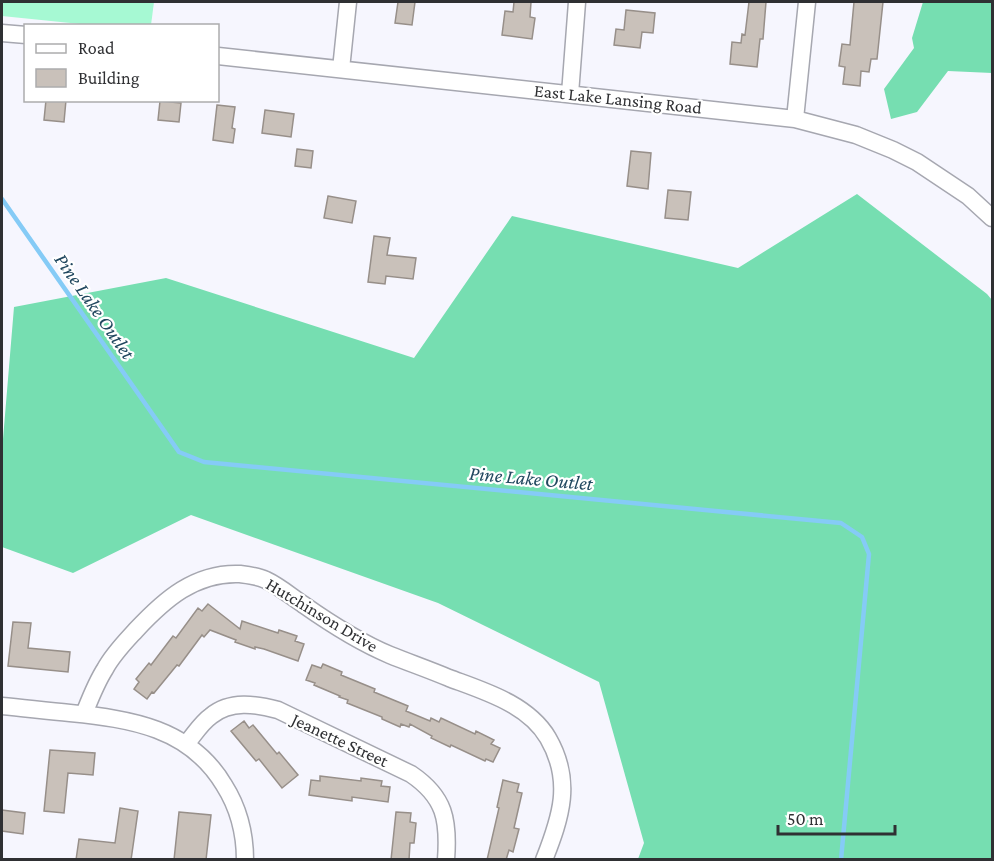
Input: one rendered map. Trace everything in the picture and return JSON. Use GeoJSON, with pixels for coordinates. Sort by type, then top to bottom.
{"type":"FeatureCollection","features":[{"type":"Feature","properties":{"kind":"street"},"geometry":{"type":"LineString","coordinates":[[341,69],[348,2]]}},
{"type":"Feature","properties":{"kind":"street"},"geometry":{"type":"LineString","coordinates":[[570,94],[577,2]]}},
{"type":"Feature","properties":{"kind":"street"},"geometry":{"type":"LineString","coordinates":[[795,119],[807,2]]}},
{"type":"Feature","properties":{"kind":"street"},"geometry":{"type":"LineString","coordinates":[[2,33],[24,35]]}},
{"type":"Feature","properties":{"kind":"street","name":"East Lake Lansing Road"},"geometry":{"type":"LineString","coordinates":[[219,56],[795,119],[856,135],[893,150],[917,162],[968,196],[993,218]]}},
{"type":"Feature","properties":{"kind":"street","name":"Hutchinson Drive"},"geometry":{"type":"LineString","coordinates":[[84,714],[105,668],[115,653],[152,613],[177,592],[197,581],[218,575],[249,575],[266,580],[340,630],[385,652],[515,705],[532,720],[547,737],[555,753],[563,788],[556,829],[544,860]]}},
{"type":"Feature","properties":{"kind":"street","name":"Jeanette Street"},"geometry":{"type":"LineString","coordinates":[[186,744],[211,716],[225,708],[243,704],[278,710],[422,781],[432,790],[445,814],[446,860]]}},
{"type":"Feature","properties":{"kind":"street"},"geometry":{"type":"LineString","coordinates":[[2,706],[84,714],[135,722],[161,730],[186,744],[217,772],[231,796],[241,824],[245,860]]}},
{"type":"Feature","properties":{"kind":"green space"},"geometry":{"type":"Polygon","coordinates":[[[2,2],[154,2],[151,24],[80,24],[2,16],[2,2]]]}},
{"type":"Feature","properties":{"kind":"green space"},"geometry":{"type":"Polygon","coordinates":[[[923,2],[992,2],[992,73],[948,71],[917,112],[891,119],[884,89],[914,48],[912,38],[923,2]]]}},
{"type":"Feature","properties":{"kind":"green space"},"geometry":{"type":"Polygon","coordinates":[[[857,194],[992,300],[992,859],[638,859],[644,843],[599,682],[438,603],[191,515],[73,573],[2,547],[2,451],[14,307],[166,278],[414,358],[512,216],[738,268],[857,194]]]}},
{"type":"Feature","properties":{"kind":"building"},"geometry":{"type":"Polygon","coordinates":[[[398,2],[415,2],[412,25],[395,23],[398,2]]]}},
{"type":"Feature","properties":{"kind":"building"},"geometry":{"type":"Polygon","coordinates":[[[514,2],[531,2],[530,17],[535,18],[532,39],[502,35],[505,11],[513,12],[514,2]]]}},
{"type":"Feature","properties":{"kind":"building"},"geometry":{"type":"Polygon","coordinates":[[[749,2],[766,2],[763,39],[760,39],[757,67],[730,64],[732,42],[741,43],[742,34],[745,35],[749,2]]]}},
{"type":"Feature","properties":{"kind":"building"},"geometry":{"type":"Polygon","coordinates":[[[854,2],[883,2],[877,59],[871,59],[869,72],[861,71],[860,86],[843,84],[845,67],[839,66],[842,44],[850,45],[854,2]]]}},
{"type":"Feature","properties":{"kind":"building"},"geometry":{"type":"Polygon","coordinates":[[[626,10],[655,13],[653,33],[642,32],[640,48],[614,45],[616,29],[624,30],[626,10]]]}},
{"type":"Feature","properties":{"kind":"building"},"geometry":{"type":"Polygon","coordinates":[[[46,102],[66,102],[64,122],[44,120],[46,102]]]}},
{"type":"Feature","properties":{"kind":"building"},"geometry":{"type":"Polygon","coordinates":[[[160,102],[181,103],[179,122],[158,120],[160,102]]]}},
{"type":"Feature","properties":{"kind":"building"},"geometry":{"type":"Polygon","coordinates":[[[217,105],[235,107],[232,128],[235,129],[233,143],[213,140],[217,105]]]}},
{"type":"Feature","properties":{"kind":"building"},"geometry":{"type":"Polygon","coordinates":[[[265,110],[294,114],[291,137],[262,133],[265,110]]]}},
{"type":"Feature","properties":{"kind":"building"},"geometry":{"type":"Polygon","coordinates":[[[297,149],[313,151],[311,168],[295,166],[297,149]]]}},
{"type":"Feature","properties":{"kind":"building"},"geometry":{"type":"Polygon","coordinates":[[[631,151],[651,153],[648,189],[627,186],[631,151]]]}},
{"type":"Feature","properties":{"kind":"building"},"geometry":{"type":"Polygon","coordinates":[[[668,190],[691,192],[688,220],[665,218],[668,190]]]}},
{"type":"Feature","properties":{"kind":"building"},"geometry":{"type":"Polygon","coordinates":[[[328,196],[356,201],[352,223],[324,218],[328,196]]]}},
{"type":"Feature","properties":{"kind":"building"},"geometry":{"type":"Polygon","coordinates":[[[374,236],[390,238],[387,255],[416,258],[413,279],[386,276],[385,284],[368,282],[374,236]]]}},
{"type":"Feature","properties":{"kind":"building"},"geometry":{"type":"Polygon","coordinates":[[[208,604],[240,629],[242,621],[278,633],[279,630],[297,636],[295,641],[304,644],[298,661],[235,642],[236,640],[210,630],[204,637],[202,635],[179,666],[177,665],[147,699],[134,689],[139,682],[136,679],[149,663],[151,665],[173,636],[176,638],[198,608],[202,611],[208,604]]]}},
{"type":"Feature","properties":{"kind":"building"},"geometry":{"type":"Polygon","coordinates":[[[13,622],[31,623],[28,648],[70,652],[68,672],[8,666],[13,622]]]}},
{"type":"Feature","properties":{"kind":"building"},"geometry":{"type":"Polygon","coordinates":[[[323,664],[342,672],[341,675],[375,689],[374,692],[408,706],[406,711],[430,721],[431,718],[439,722],[441,718],[494,740],[491,744],[500,748],[493,762],[486,759],[485,761],[451,745],[450,747],[410,724],[409,727],[401,724],[400,727],[347,703],[348,700],[306,680],[312,665],[321,668],[323,664]]]}},
{"type":"Feature","properties":{"kind":"building"},"geometry":{"type":"Polygon","coordinates":[[[244,721],[249,728],[253,725],[298,775],[282,788],[259,759],[256,761],[231,731],[244,721]]]}},
{"type":"Feature","properties":{"kind":"building"},"geometry":{"type":"Polygon","coordinates":[[[50,750],[95,753],[93,775],[68,773],[64,813],[44,811],[50,750]]]}},
{"type":"Feature","properties":{"kind":"building"},"geometry":{"type":"Polygon","coordinates":[[[320,776],[382,781],[381,786],[390,787],[388,802],[352,797],[352,801],[309,795],[311,780],[320,781],[320,776]]]}},
{"type":"Feature","properties":{"kind":"building"},"geometry":{"type":"Polygon","coordinates":[[[503,780],[519,784],[517,792],[522,793],[514,828],[519,829],[513,852],[509,850],[506,860],[487,860],[499,808],[497,807],[503,780]]]}},
{"type":"Feature","properties":{"kind":"building"},"geometry":{"type":"Polygon","coordinates":[[[120,808],[138,811],[131,860],[76,860],[79,839],[115,843],[120,808]]]}},
{"type":"Feature","properties":{"kind":"building"},"geometry":{"type":"Polygon","coordinates":[[[2,810],[25,813],[23,834],[2,831],[2,810]]]}},
{"type":"Feature","properties":{"kind":"building"},"geometry":{"type":"Polygon","coordinates":[[[179,812],[211,815],[206,860],[174,860],[179,812]]]}},
{"type":"Feature","properties":{"kind":"building"},"geometry":{"type":"Polygon","coordinates":[[[396,812],[411,813],[410,822],[416,823],[414,843],[410,843],[409,860],[391,860],[396,812]]]}},
{"type":"Feature","properties":{"kind":"waterway","name":"Pine Lake Outlet"},"geometry":{"type":"LineString","coordinates":[[2,199],[179,452],[204,462],[841,523],[862,537],[869,554],[841,860]]}}]}
